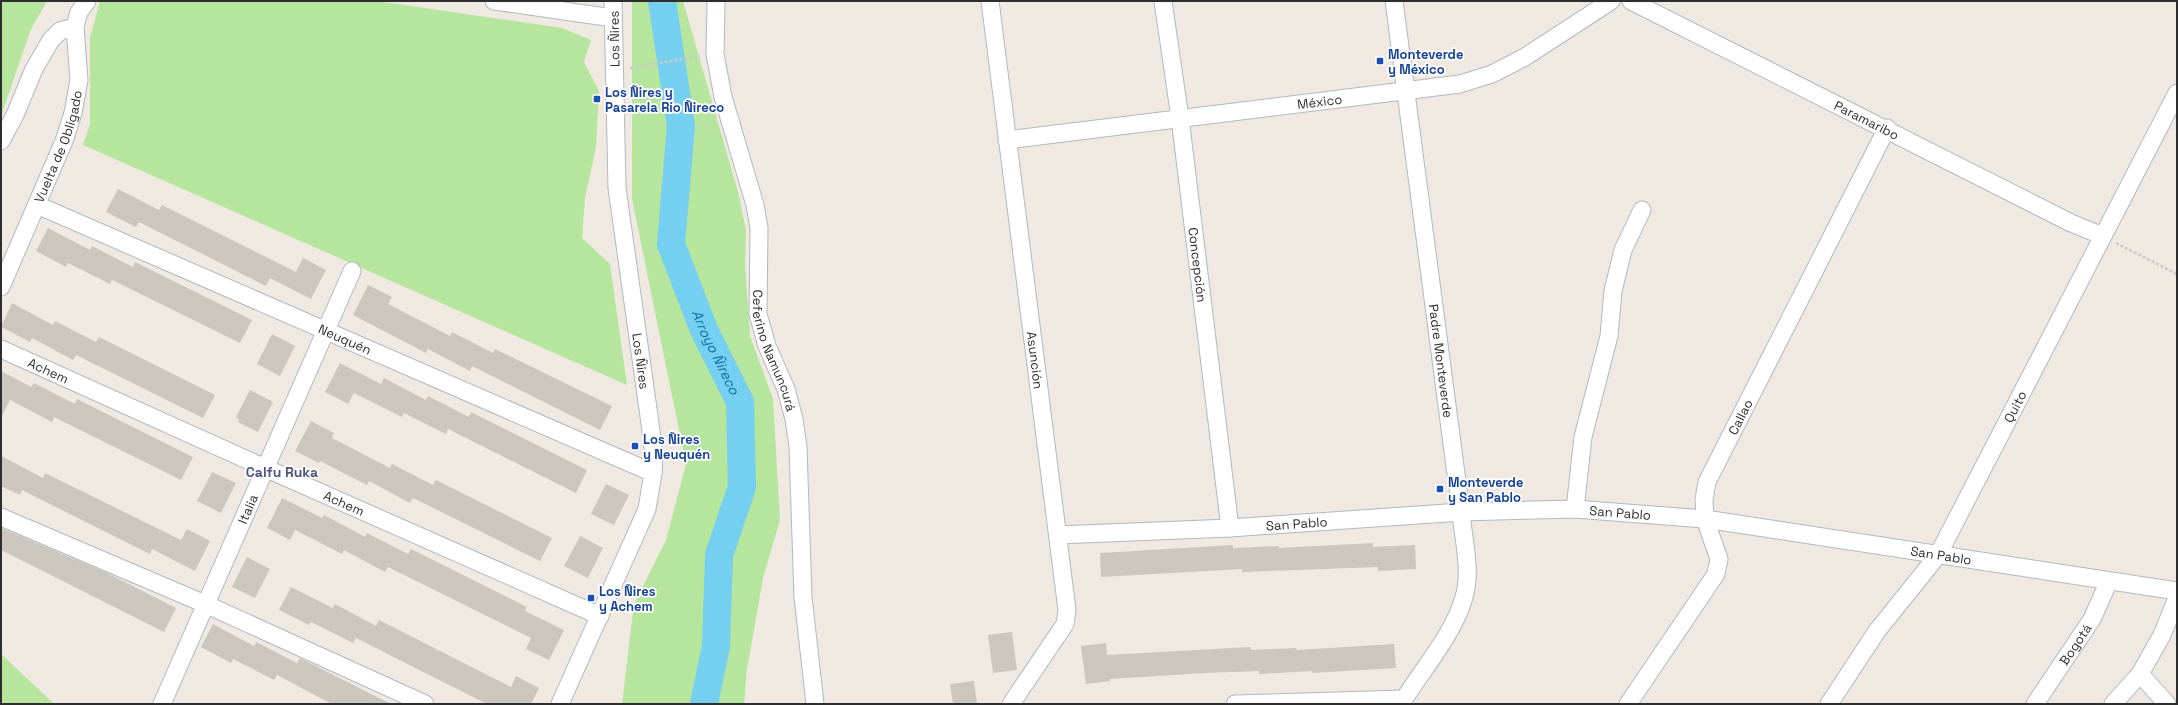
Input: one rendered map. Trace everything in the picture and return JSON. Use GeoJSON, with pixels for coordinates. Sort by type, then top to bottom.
{"type":"FeatureCollection","features":[{"type":"Feature","properties":{"kind":"street","name":"Vuelta de Obligado"},"geometry":{"type":"LineString","coordinates":[[1,287],[64,141],[73,113],[79,80],[75,27],[79,12],[87,1]]}},
{"type":"Feature","properties":{"kind":"street"},"geometry":{"type":"LineString","coordinates":[[494,1],[613,18]]}},
{"type":"Feature","properties":{"kind":"street","name":"Los Ñires"},"geometry":{"type":"LineString","coordinates":[[560,704],[647,509],[653,473],[654,456],[649,416],[617,188],[613,1]]}},
{"type":"Feature","properties":{"kind":"street","name":"Ceferino Namuncurá"},"geometry":{"type":"LineString","coordinates":[[716,1],[715,54],[723,97],[755,205],[760,228],[758,314],[767,346],[786,389],[794,419],[798,447],[803,597],[815,704]]}},
{"type":"Feature","properties":{"kind":"street","name":"Asunción"},"geometry":{"type":"LineString","coordinates":[[990,1],[1067,610],[1065,624],[1011,704]]}},
{"type":"Feature","properties":{"kind":"street","name":"Concepción"},"geometry":{"type":"LineString","coordinates":[[1163,1],[1180,118],[1230,528]]}},
{"type":"Feature","properties":{"kind":"street","name":"Padre Monteverde"},"geometry":{"type":"LineString","coordinates":[[1394,1],[1461,512],[1467,577],[1465,597],[1454,622],[1402,702]]}},
{"type":"Feature","properties":{"kind":"street","name":"México"},"geometry":{"type":"LineString","coordinates":[[1007,140],[1460,84],[1492,74],[1525,57],[1610,1]]}},
{"type":"Feature","properties":{"kind":"street","name":"Paramaribo"},"geometry":{"type":"LineString","coordinates":[[1631,1],[1887,128],[2071,222],[2103,236]]}},
{"type":"Feature","properties":{"kind":"street"},"geometry":{"type":"LineString","coordinates":[[1,141],[15,115],[34,69],[51,40],[60,31],[75,27]]}},
{"type":"Feature","properties":{"kind":"street","name":"Quito"},"geometry":{"type":"LineString","coordinates":[[1829,704],[1877,631],[1938,555],[2146,150],[2177,94]]}},
{"type":"Feature","properties":{"kind":"street","name":"Callao"},"geometry":{"type":"LineString","coordinates":[[1628,704],[1716,574],[1719,558],[1706,519],[1704,500],[1707,482],[1887,128]]}},
{"type":"Feature","properties":{"kind":"street","name":"Neuquén"},"geometry":{"type":"LineString","coordinates":[[37,204],[653,473]]}},
{"type":"Feature","properties":{"kind":"street"},"geometry":{"type":"LineString","coordinates":[[1575,509],[1583,437],[1609,336],[1613,291],[1623,250],[1642,210]]}},
{"type":"Feature","properties":{"kind":"street","name":"Italia"},"geometry":{"type":"LineString","coordinates":[[162,704],[264,468],[352,271]]}},
{"type":"Feature","properties":{"kind":"street","name":"Achem"},"geometry":{"type":"LineString","coordinates":[[1,349],[264,468],[600,616]]}},
{"type":"Feature","properties":{"kind":"street","name":"San Pablo"},"geometry":{"type":"LineString","coordinates":[[1058,535],[1230,528],[1461,512],[1575,509],[1706,519],[2177,591]]}},
{"type":"Feature","properties":{"kind":"street"},"geometry":{"type":"LineString","coordinates":[[1,517],[205,604],[424,704]]}},
{"type":"Feature","properties":{"kind":"street","name":"Bogotá"},"geometry":{"type":"LineString","coordinates":[[2035,704],[2092,619],[2109,581]]}},
{"type":"Feature","properties":{"kind":"street"},"geometry":{"type":"LineString","coordinates":[[2113,704],[2140,674],[2162,635],[2177,598]]}},
{"type":"Feature","properties":{"kind":"street"},"geometry":{"type":"LineString","coordinates":[[2140,674],[2168,704]]}},
{"type":"Feature","properties":{"kind":"street"},"geometry":{"type":"LineString","coordinates":[[1235,704],[1402,702]]}},
{"type":"Feature","properties":{"kind":"path"},"geometry":{"type":"LineString","coordinates":[[614,71],[686,57]]}},
{"type":"Feature","properties":{"kind":"path"},"geometry":{"type":"LineString","coordinates":[[2103,236],[2177,274]]}},
{"type":"Feature","properties":{"kind":"green space"},"geometry":{"type":"Polygon","coordinates":[[[1,1],[47,1],[31,29],[1,116],[1,1]]]}},
{"type":"Feature","properties":{"kind":"green space"},"geometry":{"type":"Polygon","coordinates":[[[100,1],[377,1],[562,28],[591,40],[584,62],[599,91],[596,147],[585,198],[582,238],[610,264],[627,385],[83,145],[90,124],[90,38],[100,1]]]}},
{"type":"Feature","properties":{"kind":"green space"},"geometry":{"type":"Polygon","coordinates":[[[632,1],[683,1],[738,192],[746,230],[745,265],[750,336],[773,399],[780,520],[763,578],[747,669],[744,704],[622,704],[634,604],[666,540],[686,464],[632,199],[632,1]]]}},
{"type":"Feature","properties":{"kind":"green space"},"geometry":{"type":"Polygon","coordinates":[[[1,654],[54,704],[1,704],[1,654]]]}},
{"type":"Feature","properties":{"kind":"building"},"geometry":{"type":"Polygon","coordinates":[[[118,189],[159,210],[162,205],[296,272],[303,258],[326,270],[311,299],[270,278],[266,286],[139,222],[136,227],[106,212],[118,189]]]}},
{"type":"Feature","properties":{"kind":"building"},"geometry":{"type":"Polygon","coordinates":[[[48,228],[90,250],[92,246],[133,267],[135,262],[252,320],[240,343],[112,280],[110,284],[68,263],[66,267],[36,251],[48,228]]]}},
{"type":"Feature","properties":{"kind":"building"},"geometry":{"type":"Polygon","coordinates":[[[368,285],[392,297],[388,304],[450,336],[452,332],[493,353],[495,349],[612,406],[600,430],[472,366],[470,371],[428,349],[426,353],[353,315],[368,285]]]}},
{"type":"Feature","properties":{"kind":"building"},"geometry":{"type":"Polygon","coordinates":[[[12,303],[53,325],[55,321],[96,342],[99,337],[215,395],[203,418],[76,355],[73,360],[32,338],[30,342],[1,327],[12,303]]]}},
{"type":"Feature","properties":{"kind":"building"},"geometry":{"type":"Polygon","coordinates":[[[272,334],[295,346],[280,376],[257,364],[272,334]]]}},
{"type":"Feature","properties":{"kind":"building"},"geometry":{"type":"Polygon","coordinates":[[[340,363],[381,384],[384,378],[426,400],[428,396],[469,417],[471,412],[587,470],[576,493],[448,429],[446,434],[404,413],[402,417],[354,393],[348,404],[325,392],[340,363]]]}},
{"type":"Feature","properties":{"kind":"building"},"geometry":{"type":"Polygon","coordinates":[[[1,371],[31,387],[34,383],[75,404],[77,399],[193,457],[181,480],[54,417],[52,422],[10,400],[1,418],[1,371]]]}},
{"type":"Feature","properties":{"kind":"building"},"geometry":{"type":"Polygon","coordinates":[[[250,390],[273,402],[258,432],[238,422],[239,419],[236,417],[250,390]]]}},
{"type":"Feature","properties":{"kind":"building"},"geometry":{"type":"Polygon","coordinates":[[[311,421],[334,433],[332,438],[390,468],[392,464],[433,485],[436,480],[552,538],[540,561],[413,498],[410,503],[369,481],[367,485],[320,461],[319,463],[295,451],[311,421]]]}},
{"type":"Feature","properties":{"kind":"building"},"geometry":{"type":"Polygon","coordinates":[[[1,456],[43,478],[45,473],[181,540],[187,529],[210,541],[195,571],[152,549],[150,554],[22,490],[20,495],[1,486],[1,456]]]}},
{"type":"Feature","properties":{"kind":"building"},"geometry":{"type":"Polygon","coordinates":[[[212,472],[236,483],[221,513],[197,501],[212,472]]]}},
{"type":"Feature","properties":{"kind":"building"},"geometry":{"type":"Polygon","coordinates":[[[606,484],[629,495],[614,525],[591,514],[606,484]]]}},
{"type":"Feature","properties":{"kind":"building"},"geometry":{"type":"Polygon","coordinates":[[[282,498],[322,518],[324,515],[365,537],[367,533],[408,554],[411,549],[527,607],[525,611],[564,630],[549,660],[526,649],[531,638],[388,567],[385,572],[344,550],[342,554],[295,530],[290,540],[267,528],[282,498]]]}},
{"type":"Feature","properties":{"kind":"building"},"geometry":{"type":"Polygon","coordinates":[[[1,528],[107,573],[176,608],[164,632],[1,550],[1,528]]]}},
{"type":"Feature","properties":{"kind":"building"},"geometry":{"type":"Polygon","coordinates":[[[580,536],[603,548],[588,578],[564,566],[580,536]]]}},
{"type":"Feature","properties":{"kind":"building"},"geometry":{"type":"Polygon","coordinates":[[[1373,543],[1373,547],[1415,545],[1416,569],[1378,571],[1378,567],[1242,572],[1242,569],[1101,577],[1100,553],[1233,545],[1233,548],[1279,546],[1279,548],[1373,543]]]}},
{"type":"Feature","properties":{"kind":"building"},"geometry":{"type":"Polygon","coordinates":[[[247,557],[270,569],[255,598],[232,587],[247,557]]]}},
{"type":"Feature","properties":{"kind":"building"},"geometry":{"type":"Polygon","coordinates":[[[291,587],[333,608],[335,604],[376,626],[379,620],[511,687],[516,676],[539,688],[531,704],[487,704],[356,638],[353,643],[311,622],[309,625],[279,610],[291,587]]]}},
{"type":"Feature","properties":{"kind":"building"},"geometry":{"type":"Polygon","coordinates":[[[213,624],[254,646],[256,642],[297,663],[300,658],[391,704],[332,704],[277,675],[274,680],[233,659],[231,663],[201,647],[213,624]]]}},
{"type":"Feature","properties":{"kind":"building"},"geometry":{"type":"Polygon","coordinates":[[[1012,632],[1017,670],[993,673],[988,635],[1012,632]]]}},
{"type":"Feature","properties":{"kind":"building"},"geometry":{"type":"Polygon","coordinates":[[[1106,643],[1107,655],[1250,647],[1251,650],[1296,648],[1297,650],[1394,644],[1396,668],[1312,673],[1312,671],[1259,674],[1259,671],[1205,673],[1110,679],[1110,681],[1086,684],[1081,646],[1106,643]]]}},
{"type":"Feature","properties":{"kind":"building"},"geometry":{"type":"Polygon","coordinates":[[[974,681],[977,704],[953,704],[950,684],[974,681]]]}},
{"type":"Feature","properties":{"kind":"waterway","name":"Arroyo Ñireco"},"geometry":{"type":"LineString","coordinates":[[662,1],[681,126],[671,244],[704,330],[740,402],[742,487],[719,555],[716,646],[704,704]]}},
{"type":"Feature","properties":{"kind":"place","name":"Monteverde y México"},"geometry":{"type":"Point","coordinates":[1380,61]}},
{"type":"Feature","properties":{"kind":"place","name":"Los Ñires y Pasarela Río Ñireco"},"geometry":{"type":"Point","coordinates":[597,99]}},
{"type":"Feature","properties":{"kind":"place","name":"Los Ñires y Neuquén"},"geometry":{"type":"Point","coordinates":[635,446]}},
{"type":"Feature","properties":{"kind":"place","name":"Monteverde y San Pablo"},"geometry":{"type":"Point","coordinates":[1440,489]}},
{"type":"Feature","properties":{"kind":"place","name":"Los Ñires y Achem"},"geometry":{"type":"Point","coordinates":[591,598]}},
{"type":"Feature","properties":{"kind":"district","name":"Calfu Ruka"},"geometry":{"type":"Point","coordinates":[282,472]}}]}
